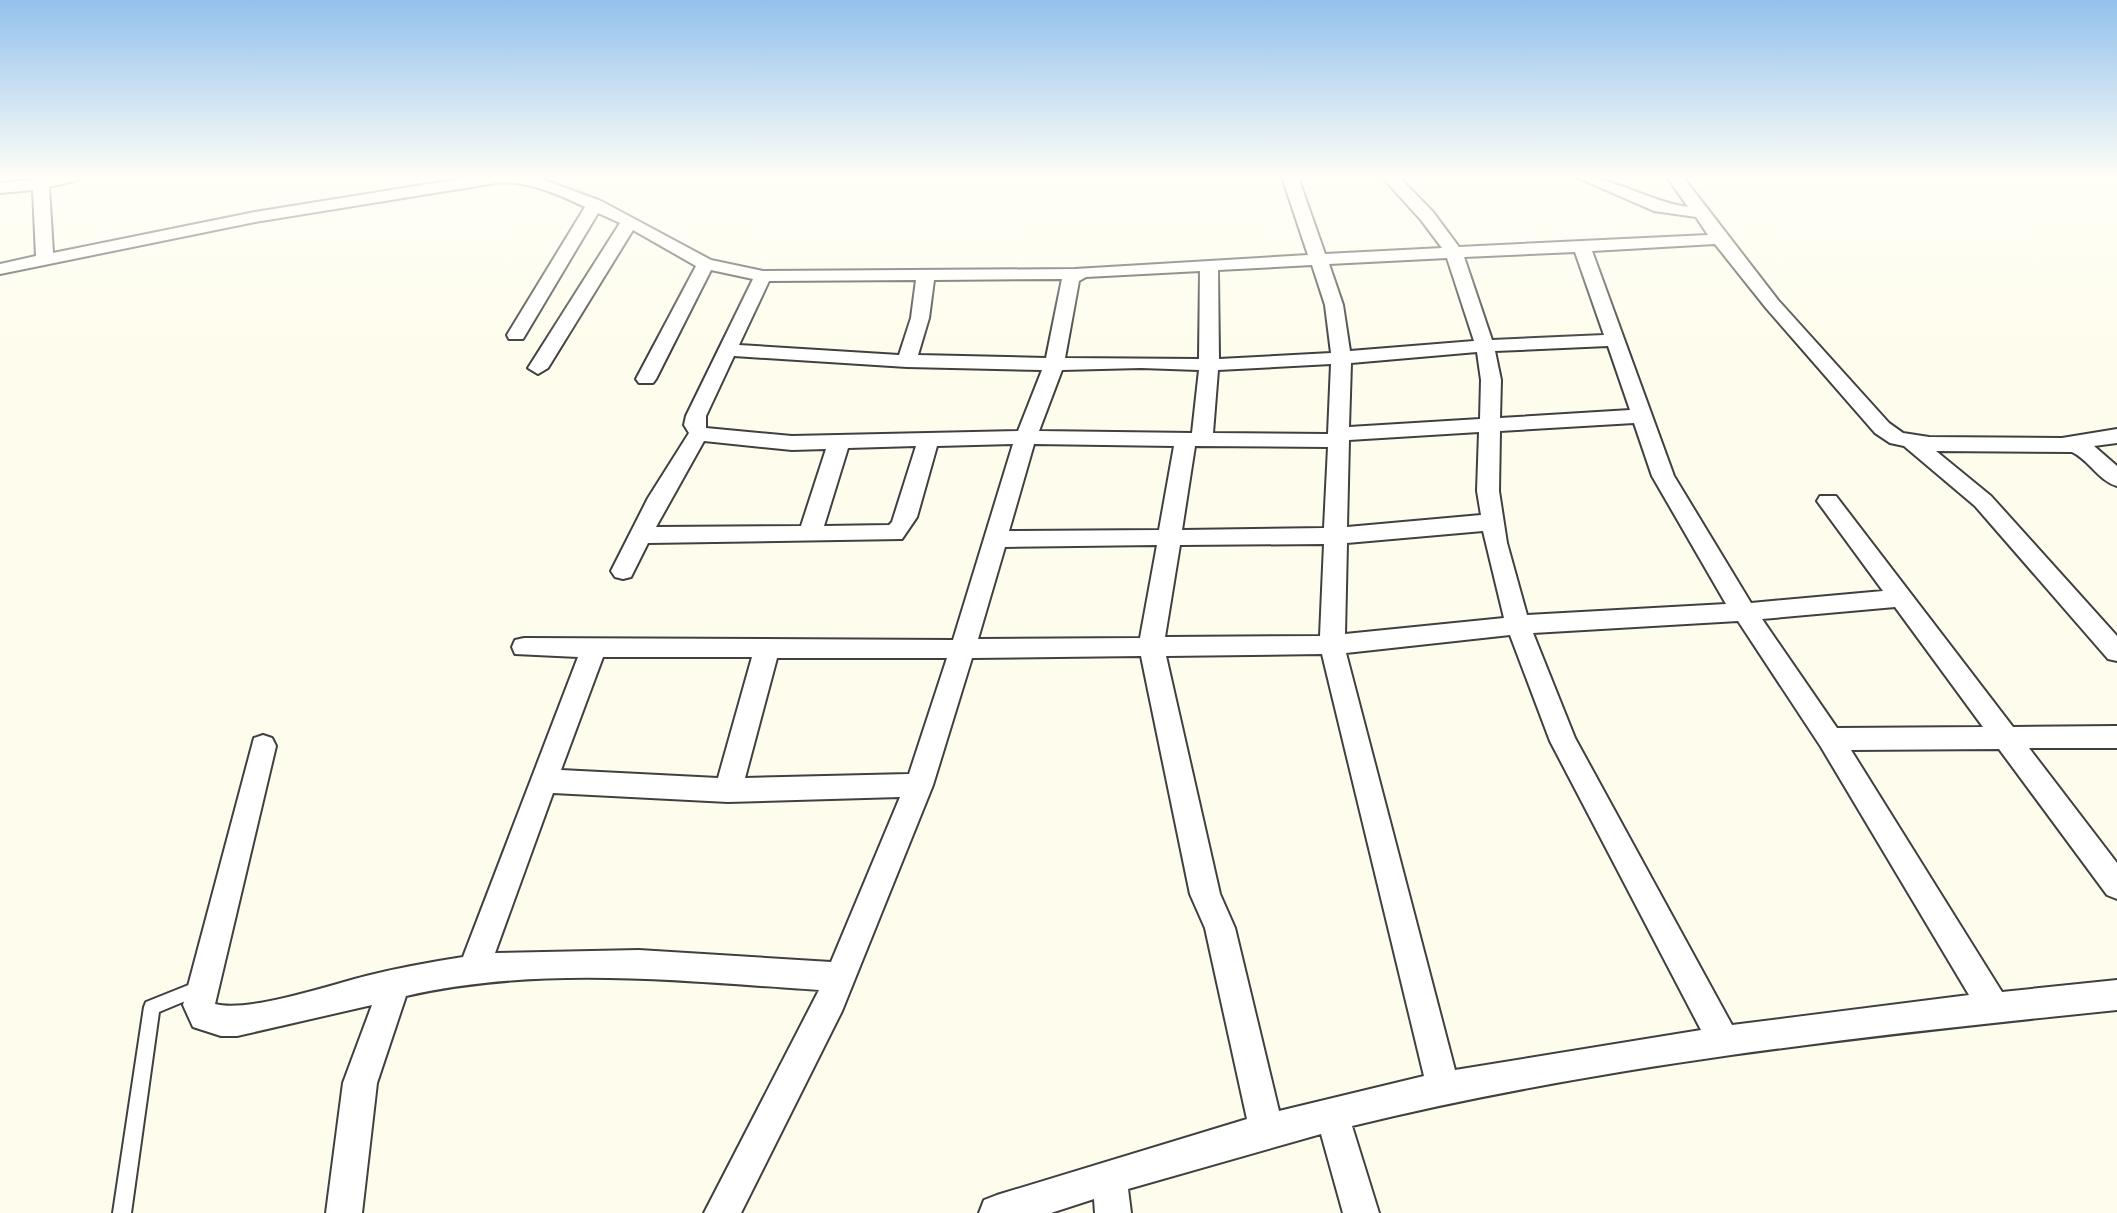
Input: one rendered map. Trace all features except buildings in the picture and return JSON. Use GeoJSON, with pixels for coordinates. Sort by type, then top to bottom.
{"type":"FeatureCollection","features":[{"type":"Feature","properties":{"kind":"street"},"geometry":{"type":"LineString","coordinates":[[43,234],[45,260]]}},
{"type":"Feature","properties":{"kind":"street"},"geometry":{"type":"LineString","coordinates":[[0,269],[174,234]]}},
{"type":"Feature","properties":{"kind":"street"},"geometry":{"type":"LineString","coordinates":[[516,335],[577,234]]}},
{"type":"Feature","properties":{"kind":"street"},"geometry":{"type":"LineString","coordinates":[[538,368],[622,234]]}},
{"type":"Feature","properties":{"kind":"street"},"geometry":{"type":"LineString","coordinates":[[652,234],[706,264],[763,276],[1076,274],[1320,258],[1720,239]]}},
{"type":"Feature","properties":{"kind":"street"},"geometry":{"type":"LineString","coordinates":[[1311,234],[1334,305],[1341,358],[1332,645],[1443,1088]]}},
{"type":"Feature","properties":{"kind":"street"},"geometry":{"type":"LineString","coordinates":[[1440,234],[1453,251],[1485,346],[1491,380],[1488,491],[1518,625],[1563,741],[1724,1042]]}},
{"type":"Feature","properties":{"kind":"street"},"geometry":{"type":"LineString","coordinates":[[1716,234],[1772,304],[1882,428],[1897,438],[1912,442],[2064,442],[2117,436]]}},
{"type":"Feature","properties":{"kind":"street"},"geometry":{"type":"LineString","coordinates":[[1582,246],[1663,476],[1744,612],[1830,739],[1994,1007]]}},
{"type":"Feature","properties":{"kind":"street"},"geometry":{"type":"LineString","coordinates":[[646,379],[706,264]]}},
{"type":"Feature","properties":{"kind":"street"},"geometry":{"type":"LineString","coordinates":[[1209,266],[1209,365],[1170,539],[1151,647],[1205,894],[1220,928],[1267,1133]]}},
{"type":"Feature","properties":{"kind":"street"},"geometry":{"type":"LineString","coordinates":[[907,361],[920,318],[926,273]]}},
{"type":"Feature","properties":{"kind":"street"},"geometry":{"type":"LineString","coordinates":[[722,1213],[826,1011],[919,785],[1026,437],[1054,364],[1071,278],[1076,274]]}},
{"type":"Feature","properties":{"kind":"street"},"geometry":{"type":"LineString","coordinates":[[763,276],[696,416],[694,425],[699,433],[713,437],[792,443],[1026,437],[1338,438],[1490,423],[1642,416]]}},
{"type":"Feature","properties":{"kind":"street"},"geometry":{"type":"LineString","coordinates":[[727,350],[907,361],[1209,365],[1616,340]]}},
{"type":"Feature","properties":{"kind":"street"},"geometry":{"type":"LineString","coordinates":[[623,571],[659,498],[699,433]]}},
{"type":"Feature","properties":{"kind":"street"},"geometry":{"type":"LineString","coordinates":[[641,535],[894,533],[901,527],[928,441]]}},
{"type":"Feature","properties":{"kind":"street"},"geometry":{"type":"LineString","coordinates":[[810,534],[839,442]]}},
{"type":"Feature","properties":{"kind":"street"},"geometry":{"type":"LineString","coordinates":[[1912,442],[1983,501],[2117,652]]}},
{"type":"Feature","properties":{"kind":"street"},"geometry":{"type":"LineString","coordinates":[[2064,442],[2090,452],[2117,479]]}},
{"type":"Feature","properties":{"kind":"street"},"geometry":{"type":"LineString","coordinates":[[1828,501],[2117,886]]}},
{"type":"Feature","properties":{"kind":"street"},"geometry":{"type":"LineString","coordinates":[[996,539],[1335,536],[1493,522]]}},
{"type":"Feature","properties":{"kind":"street"},"geometry":{"type":"LineString","coordinates":[[524,647],[963,649],[1332,645],[1518,625],[1744,612],[1900,598]]}},
{"type":"Feature","properties":{"kind":"street"},"geometry":{"type":"LineString","coordinates":[[473,971],[594,647]]}},
{"type":"Feature","properties":{"kind":"street"},"geometry":{"type":"LineString","coordinates":[[728,790],[767,647]]}},
{"type":"Feature","properties":{"kind":"street"},"geometry":{"type":"LineString","coordinates":[[1830,739],[2117,737]]}},
{"type":"Feature","properties":{"kind":"street"},"geometry":{"type":"LineString","coordinates":[[263,746],[202,987],[199,1005],[204,1016],[237,1021],[439,974],[532,965],[637,964],[840,977]]}},
{"type":"Feature","properties":{"kind":"street"},"geometry":{"type":"LineString","coordinates":[[544,781],[728,790],[919,785]]}},
{"type":"Feature","properties":{"kind":"street"},"geometry":{"type":"LineString","coordinates":[[344,1213],[360,1083],[394,986]]}},
{"type":"Feature","properties":{"kind":"street"},"geometry":{"type":"LineString","coordinates":[[997,1213],[1109,1177],[1332,1114],[1443,1088],[1724,1042],[1994,1007],[2117,995]]}},
{"type":"Feature","properties":{"kind":"street"},"geometry":{"type":"LineString","coordinates":[[1332,1114],[1361,1213]]}},
{"type":"Feature","properties":{"kind":"street"},"geometry":{"type":"LineString","coordinates":[[1109,1177],[1113,1213]]}},
{"type":"Feature","properties":{"kind":"lane"},"geometry":{"type":"LineString","coordinates":[[122,1213],[152,1007],[202,987]]}}]}
